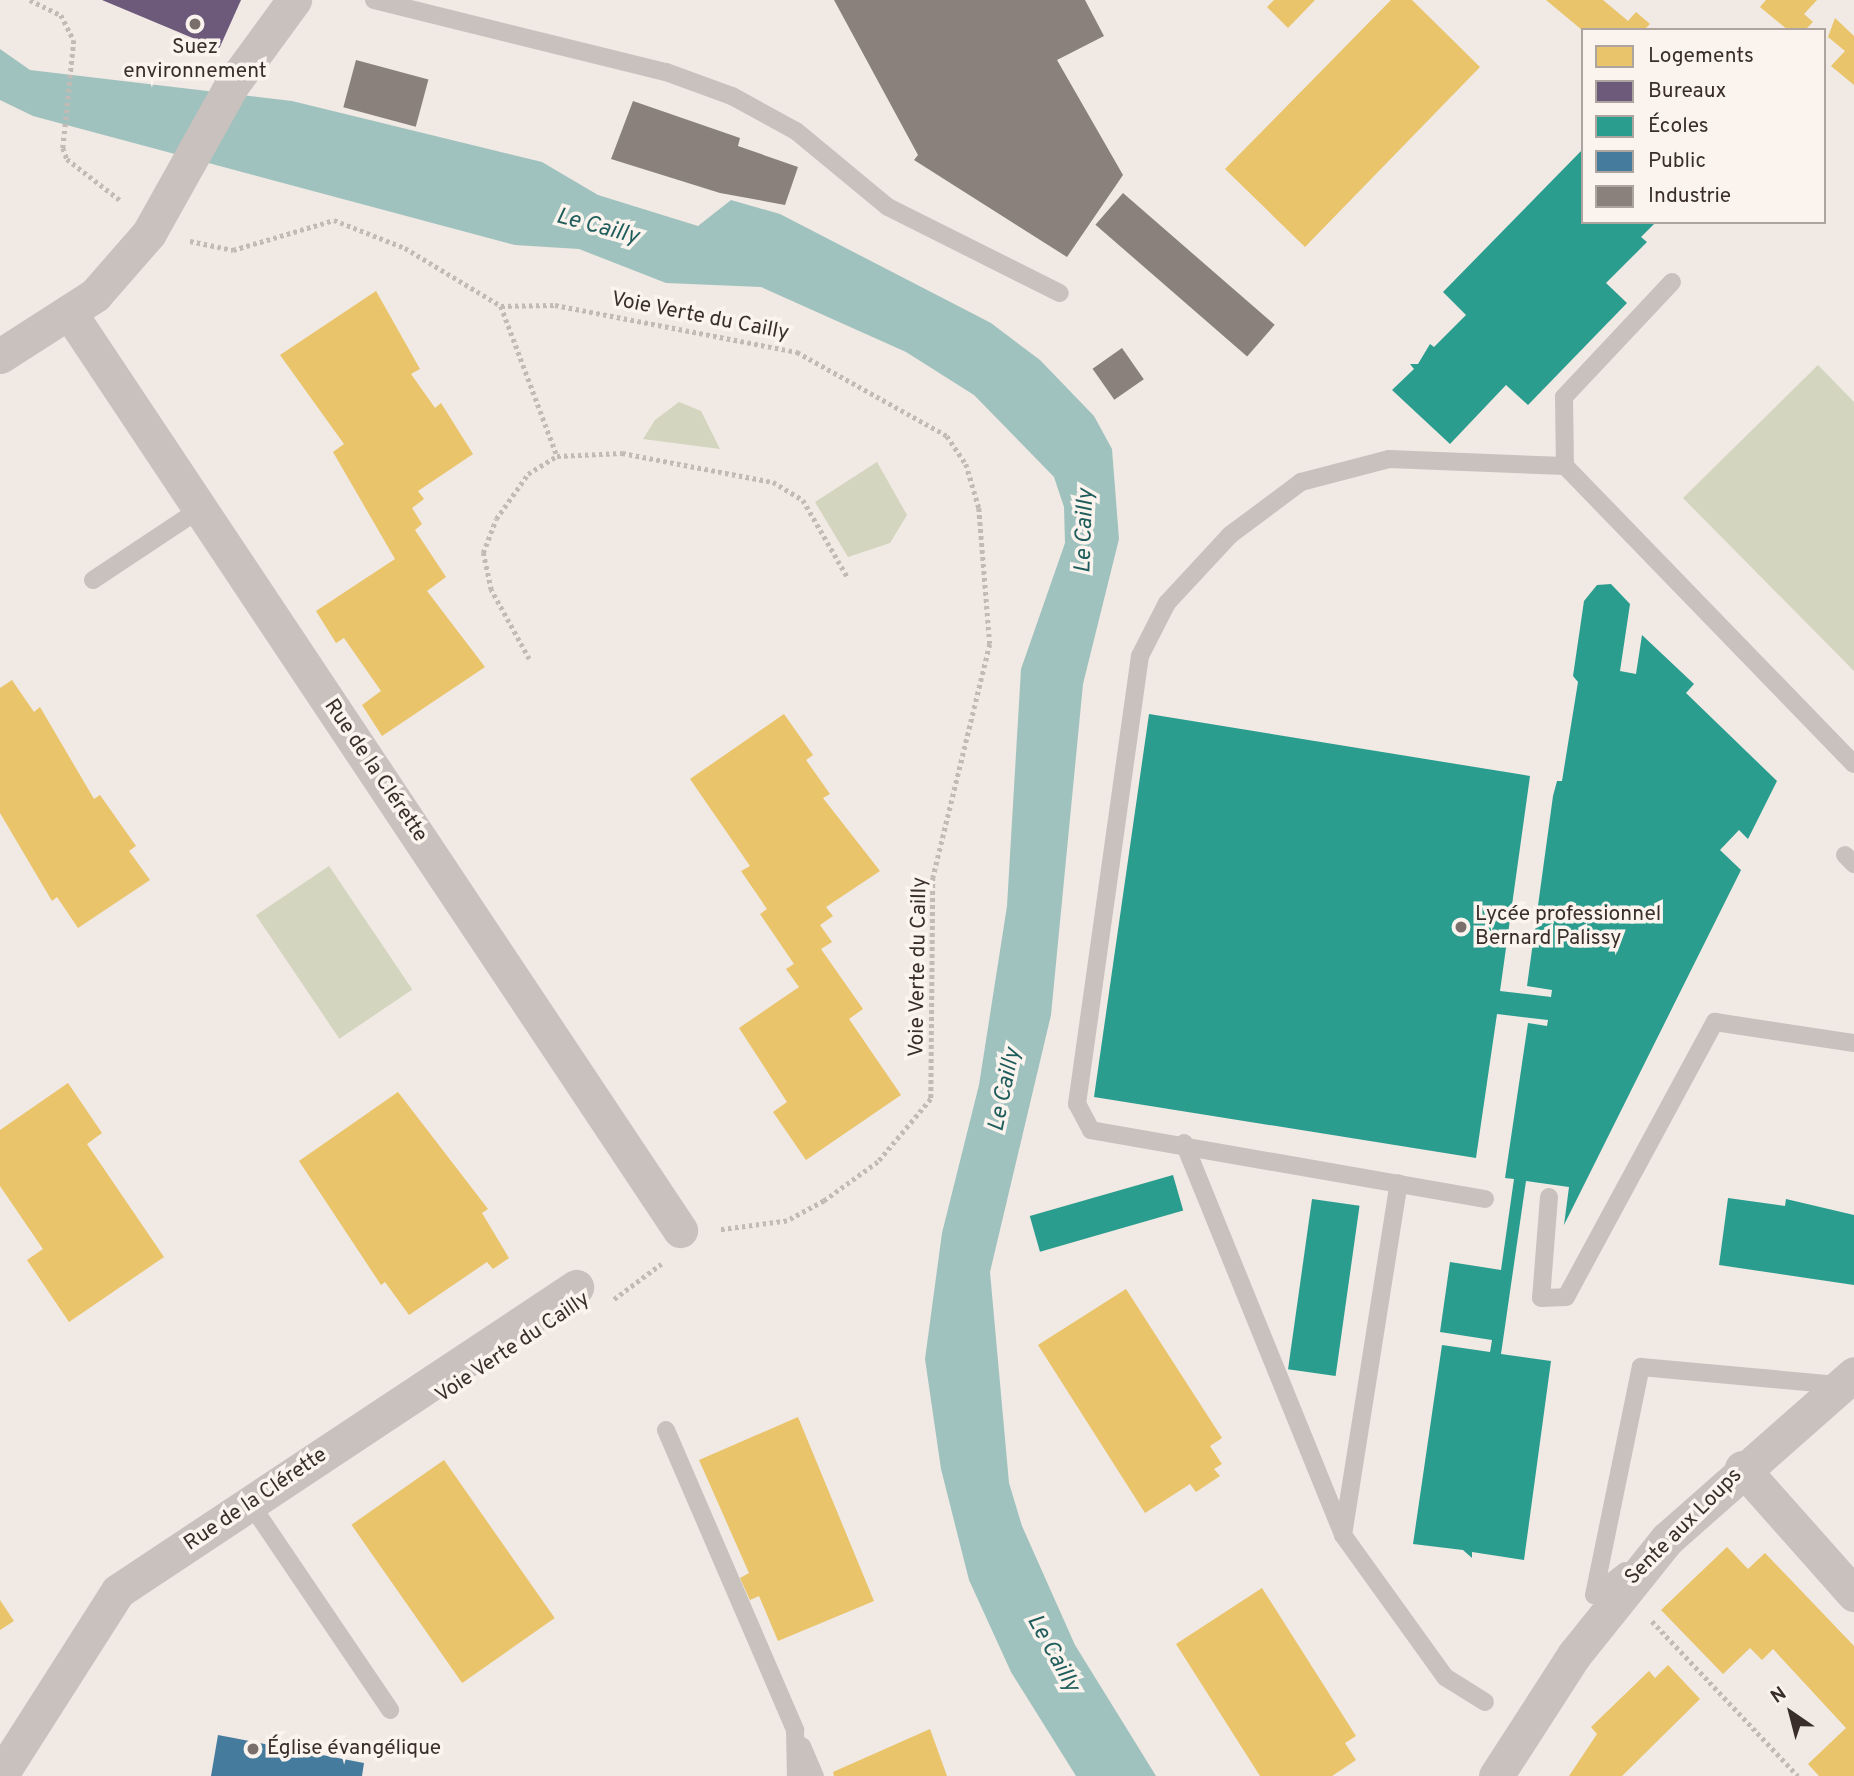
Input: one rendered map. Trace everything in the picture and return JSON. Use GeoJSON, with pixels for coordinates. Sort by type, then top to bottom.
{"type":"FeatureCollection","features":[{"type":"Feature","properties":{"kind":"street"},"geometry":{"type":"LineString","coordinates":[[0,356],[95,295],[149,233],[231,86],[290,2]]}},
{"type":"Feature","properties":{"kind":"street","name":"Rue de la Clérette"},"geometry":{"type":"LineString","coordinates":[[69,312],[684,1242]]}},
{"type":"Feature","properties":{"kind":"street","name":"Rue de la Clérette"},"geometry":{"type":"LineString","coordinates":[[0,1776],[118,1591],[576,1287]]}},
{"type":"Feature","properties":{"kind":"street","name":"Sente aux Loups"},"geometry":{"type":"LineString","coordinates":[[1496,1776],[1622,1590],[1667,1539],[1742,1468],[1847,1380]]}},
{"type":"Feature","properties":{"kind":"street"},"geometry":{"type":"LineString","coordinates":[[1742,1468],[1854,1594]]}},
{"type":"Feature","properties":{"kind":"lane"},"geometry":{"type":"LineString","coordinates":[[374,0],[666,72],[732,96],[796,131],[888,207],[1060,293]]}},
{"type":"Feature","properties":{"kind":"lane"},"geometry":{"type":"LineString","coordinates":[[1672,282],[1564,397],[1565,466],[1854,764]]}},
{"type":"Feature","properties":{"kind":"lane"},"geometry":{"type":"LineString","coordinates":[[1485,1199],[1184,1143],[1091,1130],[1077,1104],[1140,656],[1167,603],[1230,534],[1301,482],[1389,459],[1565,466]]}},
{"type":"Feature","properties":{"kind":"lane"},"geometry":{"type":"LineString","coordinates":[[93,580],[200,509]]}},
{"type":"Feature","properties":{"kind":"lane"},"geometry":{"type":"LineString","coordinates":[[1549,1197],[1541,1298],[1566,1297],[1715,1022],[1854,1043]]}},
{"type":"Feature","properties":{"kind":"lane"},"geometry":{"type":"LineString","coordinates":[[1184,1143],[1343,1535],[1445,1677],[1485,1702]]}},
{"type":"Feature","properties":{"kind":"lane"},"geometry":{"type":"LineString","coordinates":[[1343,1535],[1399,1183]]}},
{"type":"Feature","properties":{"kind":"lane"},"geometry":{"type":"LineString","coordinates":[[1667,1539],[1594,1595],[1641,1367],[1847,1380]]}},
{"type":"Feature","properties":{"kind":"lane"},"geometry":{"type":"LineString","coordinates":[[666,1430],[815,1776]]}},
{"type":"Feature","properties":{"kind":"lane"},"geometry":{"type":"LineString","coordinates":[[250,1503],[390,1710]]}},
{"type":"Feature","properties":{"kind":"lane"},"geometry":{"type":"LineString","coordinates":[[794,1730],[796,1776]]}},
{"type":"Feature","properties":{"kind":"path"},"geometry":{"type":"LineString","coordinates":[[30,0],[61,15],[74,40],[63,148],[67,159],[123,202]]}},
{"type":"Feature","properties":{"kind":"path"},"geometry":{"type":"LineString","coordinates":[[149,233],[233,250],[334,220],[405,248],[500,306],[557,456]]}},
{"type":"Feature","properties":{"kind":"path","name":"Voie Verte du Cailly"},"geometry":{"type":"LineString","coordinates":[[500,306],[555,305],[797,352],[947,436],[966,464],[979,508],[990,644],[933,877],[931,1099],[878,1162],[824,1201],[787,1222],[730,1226],[684,1242],[611,1301]]}},
{"type":"Feature","properties":{"kind":"path"},"geometry":{"type":"LineString","coordinates":[[529,659],[491,590],[483,554],[496,519],[528,474],[557,456],[622,453],[774,482],[803,500],[848,578]]}},
{"type":"Feature","properties":{"kind":"path"},"geometry":{"type":"LineString","coordinates":[[1622,1590],[1798,1776]]}},
{"type":"Feature","properties":{"kind":"green space"},"geometry":{"type":"Polygon","coordinates":[[[1818,365],[1854,402],[1854,671],[1683,498],[1818,365]]]}},
{"type":"Feature","properties":{"kind":"green space"},"geometry":{"type":"Polygon","coordinates":[[[679,402],[701,411],[720,449],[643,439],[655,420],[679,402]]]}},
{"type":"Feature","properties":{"kind":"green space"},"geometry":{"type":"Polygon","coordinates":[[[877,462],[907,515],[890,543],[848,557],[815,502],[877,462]]]}},
{"type":"Feature","properties":{"kind":"green space"},"geometry":{"type":"Polygon","coordinates":[[[329,866],[412,990],[339,1039],[256,915],[329,866]]]}},
{"type":"Feature","properties":{"kind":"water","name":"Le Cailly"},"geometry":{"type":"Polygon","coordinates":[[[0,49],[30,70],[292,101],[542,162],[598,195],[698,226],[731,200],[780,214],[991,323],[1040,360],[1094,416],[1112,449],[1119,539],[1083,684],[1051,1015],[990,1272],[1009,1483],[1022,1526],[1075,1645],[1156,1776],[1076,1776],[1011,1672],[969,1580],[941,1469],[925,1359],[942,1233],[979,1085],[1007,906],[1021,669],[1065,543],[1064,507],[1054,477],[974,395],[906,352],[761,287],[666,283],[579,249],[515,245],[33,116],[0,100],[0,49]]]}},
{"type":"Feature","properties":{"kind":"building: Logements"},"geometry":{"type":"Polygon","coordinates":[[[1274,0],[1315,0],[1288,28],[1267,7],[1274,0]]]}},
{"type":"Feature","properties":{"kind":"building: Logements"},"geometry":{"type":"Polygon","coordinates":[[[1391,0],[1412,0],[1480,67],[1305,247],[1225,169],[1391,0]]]}},
{"type":"Feature","properties":{"kind":"building: Logements"},"geometry":{"type":"Polygon","coordinates":[[[1546,0],[1603,0],[1628,21],[1636,12],[1650,24],[1646,28],[1581,29],[1546,0]]]}},
{"type":"Feature","properties":{"kind":"building: Logements"},"geometry":{"type":"Polygon","coordinates":[[[1766,0],[1817,0],[1804,14],[1813,22],[1807,28],[1786,28],[1760,7],[1766,0]]]}},
{"type":"Feature","properties":{"kind":"building: Logements"},"geometry":{"type":"Polygon","coordinates":[[[1835,18],[1854,36],[1854,85],[1831,66],[1845,51],[1828,37],[1835,18]]]}},
{"type":"Feature","properties":{"kind":"building: Logements"},"geometry":{"type":"Polygon","coordinates":[[[376,291],[420,369],[411,374],[435,408],[441,403],[473,454],[418,491],[424,499],[412,508],[422,524],[415,530],[446,577],[427,591],[485,667],[382,736],[362,705],[381,691],[344,638],[336,643],[316,611],[395,559],[333,452],[344,444],[280,355],[376,291]]]}},
{"type":"Feature","properties":{"kind":"building: Logements"},"geometry":{"type":"Polygon","coordinates":[[[12,680],[34,712],[40,707],[94,799],[100,795],[136,846],[129,851],[150,880],[78,928],[57,897],[52,901],[0,813],[0,688],[12,680]]]}},
{"type":"Feature","properties":{"kind":"building: Logements"},"geometry":{"type":"Polygon","coordinates":[[[784,714],[813,755],[806,760],[830,794],[823,798],[880,871],[826,907],[833,916],[820,925],[832,942],[821,949],[863,1009],[849,1019],[901,1095],[806,1160],[773,1112],[787,1102],[739,1028],[799,987],[786,969],[794,964],[760,914],[767,909],[741,871],[750,866],[690,779],[784,714]]]}},
{"type":"Feature","properties":{"kind":"building: Logements"},"geometry":{"type":"Polygon","coordinates":[[[68,1083],[102,1133],[87,1144],[164,1257],[69,1322],[27,1260],[43,1249],[0,1186],[0,1130],[68,1083]]]}},
{"type":"Feature","properties":{"kind":"building: Logements"},"geometry":{"type":"Polygon","coordinates":[[[398,1092],[488,1209],[482,1213],[509,1258],[493,1269],[487,1262],[409,1315],[385,1282],[381,1285],[299,1161],[398,1092]]]}},
{"type":"Feature","properties":{"kind":"building: Logements"},"geometry":{"type":"Polygon","coordinates":[[[1126,1289],[1222,1438],[1210,1446],[1222,1464],[1214,1469],[1220,1476],[1196,1492],[1190,1484],[1145,1513],[1038,1345],[1126,1289]]]}},
{"type":"Feature","properties":{"kind":"building: Logements"},"geometry":{"type":"Polygon","coordinates":[[[798,1417],[874,1601],[778,1641],[759,1596],[750,1600],[740,1578],[749,1573],[699,1460],[798,1417]]]}},
{"type":"Feature","properties":{"kind":"building: Logements"},"geometry":{"type":"Polygon","coordinates":[[[444,1460],[555,1618],[462,1683],[351,1525],[444,1460]]]}},
{"type":"Feature","properties":{"kind":"building: Logements"},"geometry":{"type":"Polygon","coordinates":[[[1727,1547],[1748,1569],[1765,1553],[1854,1646],[1854,1776],[1819,1776],[1808,1764],[1846,1728],[1773,1649],[1762,1660],[1750,1648],[1723,1674],[1661,1610],[1727,1547]]]}},
{"type":"Feature","properties":{"kind":"building: Logements"},"geometry":{"type":"Polygon","coordinates":[[[1262,1588],[1356,1736],[1345,1743],[1356,1760],[1332,1776],[1260,1776],[1176,1644],[1262,1588]]]}},
{"type":"Feature","properties":{"kind":"building: Logements"},"geometry":{"type":"Polygon","coordinates":[[[0,1600],[14,1621],[0,1630],[0,1600]]]}},
{"type":"Feature","properties":{"kind":"building: Logements"},"geometry":{"type":"Polygon","coordinates":[[[1668,1665],[1700,1699],[1622,1776],[1569,1776],[1597,1734],[1591,1727],[1649,1671],[1655,1678],[1668,1665]]]}},
{"type":"Feature","properties":{"kind":"building: Logements"},"geometry":{"type":"Polygon","coordinates":[[[930,1729],[947,1776],[834,1776],[833,1772],[930,1729]]]}},
{"type":"Feature","properties":{"kind":"building: Bureaux","name":"Suez environnement"},"geometry":{"type":"Polygon","coordinates":[[[102,0],[241,0],[219,49],[102,0]]]}},
{"type":"Feature","properties":{"kind":"building: Écoles"},"geometry":{"type":"Polygon","coordinates":[[[1581,151],[1581,224],[1654,224],[1641,237],[1647,242],[1606,283],[1627,303],[1528,405],[1506,385],[1450,444],[1392,390],[1414,369],[1410,364],[1418,364],[1430,344],[1434,347],[1466,315],[1443,292],[1581,151]]]}},
{"type":"Feature","properties":{"kind":"building: Écoles"},"geometry":{"type":"Polygon","coordinates":[[[1611,584],[1630,604],[1620,671],[1636,674],[1642,635],[1694,684],[1686,693],[1777,781],[1748,839],[1739,830],[1720,850],[1741,870],[1564,1225],[1569,1187],[1526,1181],[1501,1354],[1551,1361],[1524,1560],[1472,1552],[1472,1558],[1463,1550],[1413,1544],[1442,1345],[1490,1352],[1492,1340],[1440,1332],[1450,1262],[1501,1270],[1514,1179],[1505,1178],[1528,1023],[1547,1026],[1548,1020],[1497,1014],[1476,1158],[1094,1097],[1149,714],[1530,776],[1500,991],[1551,997],[1552,990],[1527,986],[1553,796],[1557,781],[1562,781],[1578,682],[1573,676],[1584,601],[1597,585],[1611,584]]]}},
{"type":"Feature","properties":{"kind":"building: Écoles"},"geometry":{"type":"Polygon","coordinates":[[[1173,1175],[1183,1211],[1040,1252],[1030,1216],[1173,1175]]]}},
{"type":"Feature","properties":{"kind":"building: Écoles"},"geometry":{"type":"Polygon","coordinates":[[[1728,1198],[1785,1206],[1786,1199],[1854,1215],[1854,1285],[1719,1265],[1728,1198]]]}},
{"type":"Feature","properties":{"kind":"building: Écoles"},"geometry":{"type":"Polygon","coordinates":[[[1312,1199],[1360,1206],[1336,1376],[1288,1369],[1312,1199]]]}},
{"type":"Feature","properties":{"kind":"building: Public","name":"Église évangélique"},"geometry":{"type":"Polygon","coordinates":[[[218,1735],[364,1763],[362,1776],[211,1776],[218,1735]]]}},
{"type":"Feature","properties":{"kind":"building: Industrie"},"geometry":{"type":"Polygon","coordinates":[[[834,0],[1085,0],[1104,36],[1057,60],[1123,175],[1067,257],[914,160],[918,155],[834,0]]]}},
{"type":"Feature","properties":{"kind":"building: Industrie"},"geometry":{"type":"Polygon","coordinates":[[[356,60],[428,79],[416,127],[343,107],[356,60]]]}},
{"type":"Feature","properties":{"kind":"building: Industrie"},"geometry":{"type":"Polygon","coordinates":[[[633,101],[740,138],[738,146],[798,167],[785,205],[720,193],[611,159],[633,101]]]}},
{"type":"Feature","properties":{"kind":"building: Industrie"},"geometry":{"type":"Polygon","coordinates":[[[1123,193],[1275,325],[1247,357],[1095,225],[1123,193]]]}},
{"type":"Feature","properties":{"kind":"building: Industrie"},"geometry":{"type":"Polygon","coordinates":[[[1122,348],[1144,379],[1114,400],[1093,369],[1122,348]]]}},
{"type":"Feature","properties":{"kind":"place","name":"Suez environnement"},"geometry":{"type":"Point","coordinates":[195,24]}},
{"type":"Feature","properties":{"kind":"place","name":"Lycée professionnel Bernard Palissy"},"geometry":{"type":"Point","coordinates":[1461,927]}},
{"type":"Feature","properties":{"kind":"place","name":"Église évangélique"},"geometry":{"type":"Point","coordinates":[253,1749]}}]}
